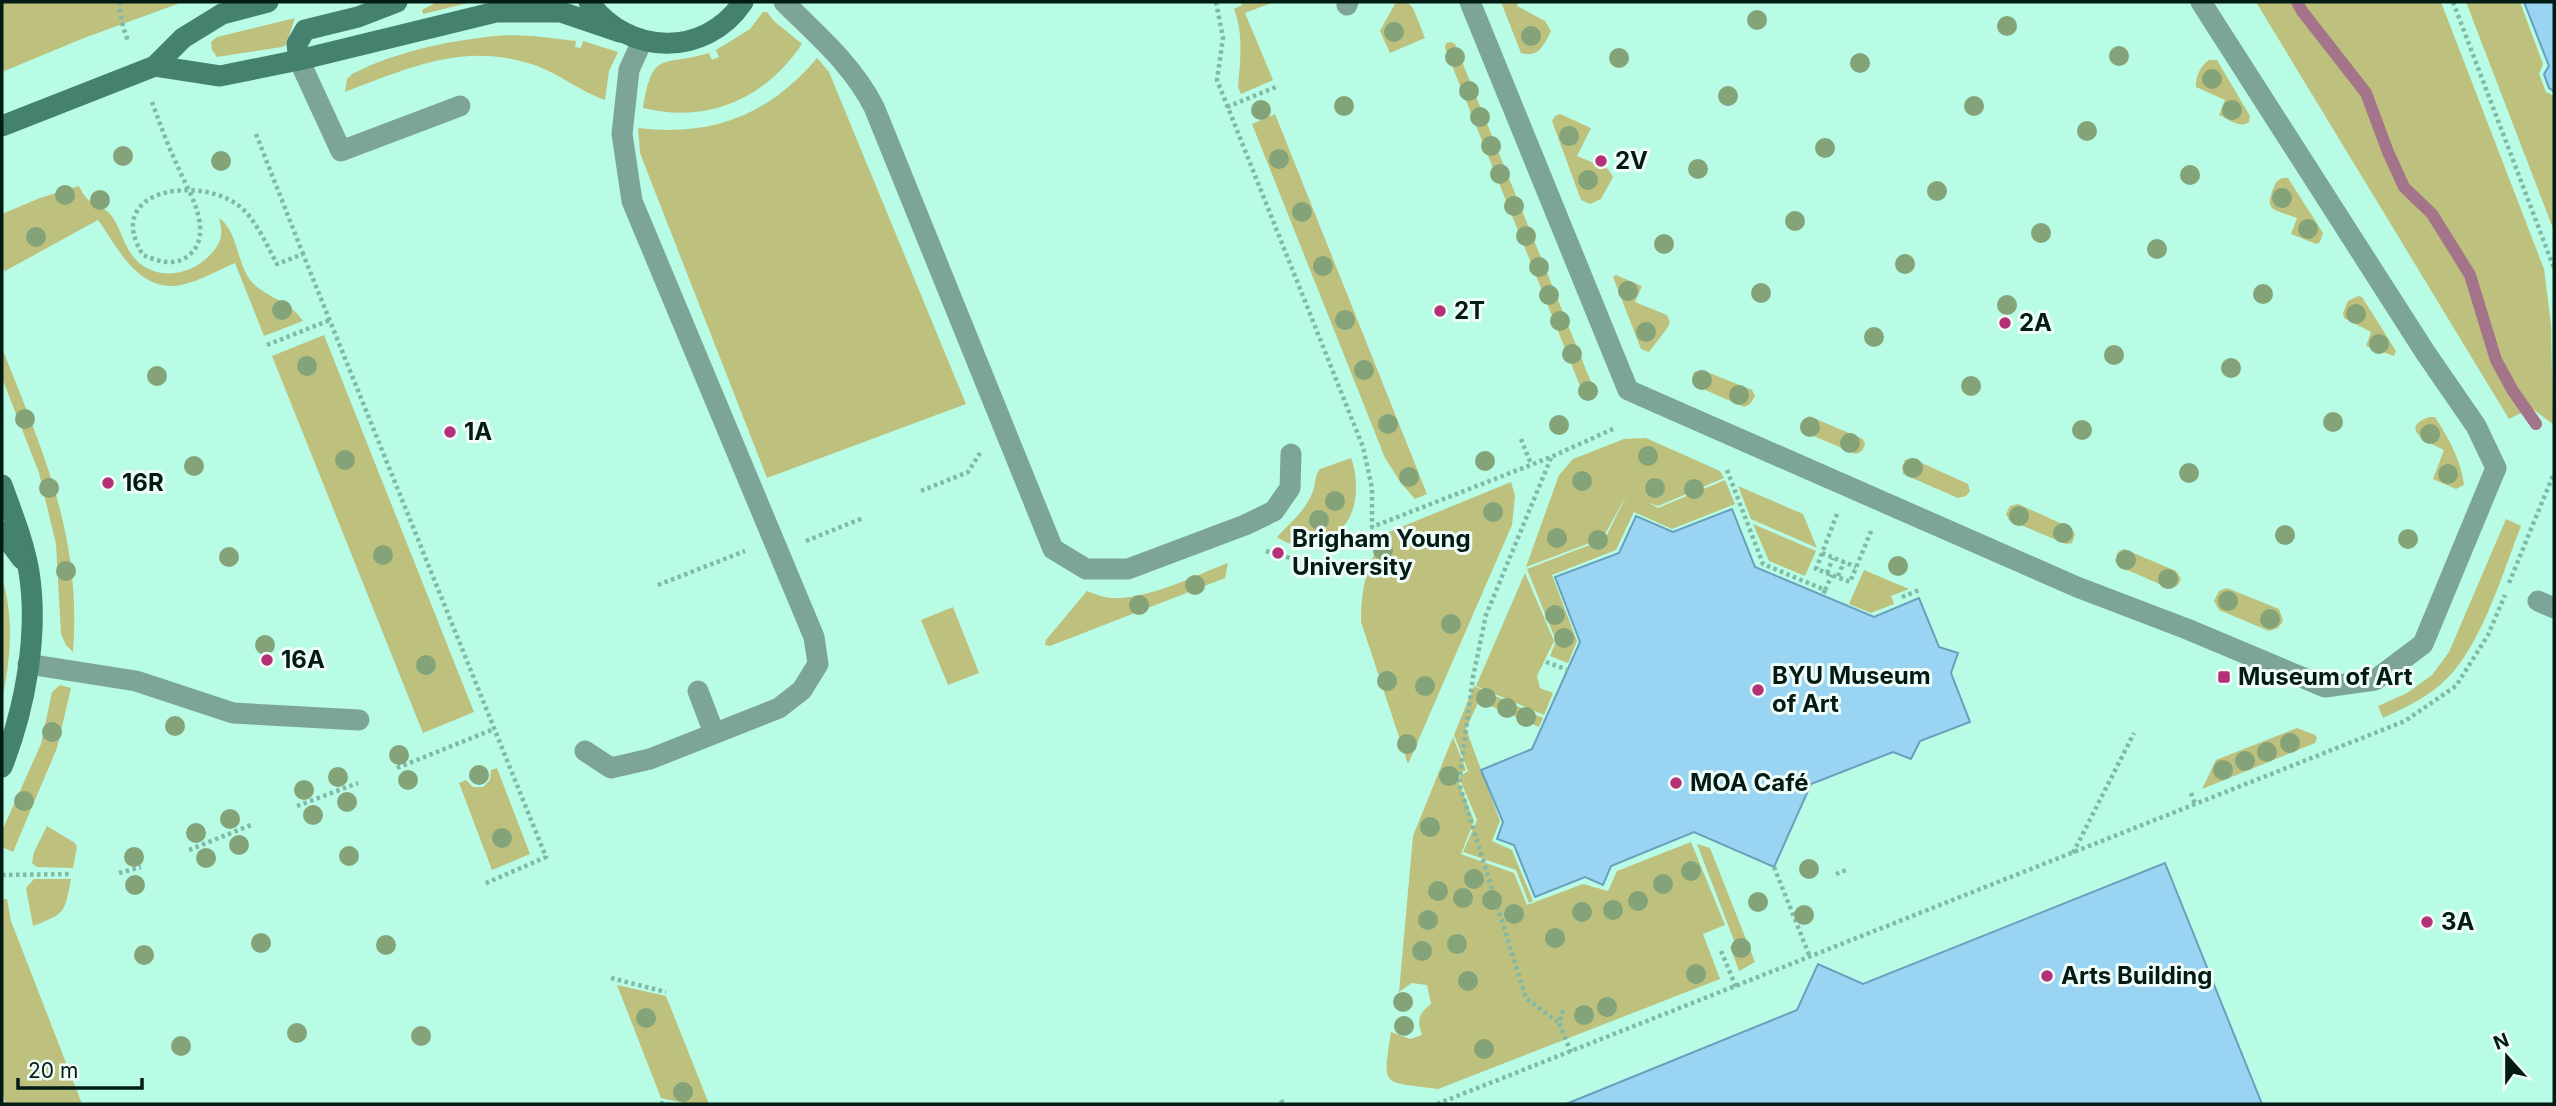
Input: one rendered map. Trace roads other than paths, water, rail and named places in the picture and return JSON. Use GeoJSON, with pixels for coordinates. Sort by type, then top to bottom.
{"type":"FeatureCollection","features":[{"type":"Feature","properties":{"kind":"street"},"geometry":{"type":"LineString","coordinates":[[2,126],[155,66],[183,38],[222,14],[268,2]]}},
{"type":"Feature","properties":{"kind":"street"},"geometry":{"type":"LineString","coordinates":[[299,60],[297,44],[305,30],[358,17],[397,2]]}},
{"type":"Feature","properties":{"kind":"street"},"geometry":{"type":"LineString","coordinates":[[589,2],[599,16],[620,32]]}},
{"type":"Feature","properties":{"kind":"street"},"geometry":{"type":"LineString","coordinates":[[155,66],[220,76],[299,60],[496,12],[561,12],[642,41],[667,44],[692,40],[715,30],[735,14],[743,2]]}},
{"type":"Feature","properties":{"kind":"street"},"geometry":{"type":"LineString","coordinates":[[2,485],[19,531],[33,600],[33,633],[28,664],[12,742],[2,767]]}},
{"type":"Feature","properties":{"kind":"street"},"geometry":{"type":"LineString","coordinates":[[2,532],[29,570]]}},
{"type":"Feature","properties":{"kind":"lane"},"geometry":{"type":"LineString","coordinates":[[784,2],[848,65],[874,107],[1053,549],[1086,569],[1128,569],[1245,525],[1274,511],[1290,488],[1291,454]]}},
{"type":"Feature","properties":{"kind":"lane"},"geometry":{"type":"LineString","coordinates":[[1470,2],[1628,390],[2077,587],[2187,629],[2325,687],[2375,680],[2424,644],[2496,468],[2476,426],[2425,352],[2201,2]]}},
{"type":"Feature","properties":{"kind":"lane"},"geometry":{"type":"LineString","coordinates":[[585,751],[611,768],[650,759],[779,708],[803,690],[818,664],[814,637],[632,201],[622,134],[629,70],[642,41]]}},
{"type":"Feature","properties":{"kind":"lane"},"geometry":{"type":"LineString","coordinates":[[299,60],[341,150],[460,106]]}},
{"type":"Feature","properties":{"kind":"lane"},"geometry":{"type":"LineString","coordinates":[[28,664],[136,681],[233,713],[359,720]]}},
{"type":"Feature","properties":{"kind":"lane"},"geometry":{"type":"LineString","coordinates":[[698,691],[714,733]]}},
{"type":"Feature","properties":{"kind":"waterway"},"geometry":{"type":"LineString","coordinates":[[2297,2],[2366,93],[2404,187],[2432,214],[2470,275],[2496,360],[2536,424]]}},
{"type":"Feature","properties":{"kind":"place","name":"2V"},"geometry":{"type":"Point","coordinates":[1601,161]}},
{"type":"Feature","properties":{"kind":"place","name":"2T"},"geometry":{"type":"Point","coordinates":[1440,311]}},
{"type":"Feature","properties":{"kind":"place","name":"2A"},"geometry":{"type":"Point","coordinates":[2005,323]}},
{"type":"Feature","properties":{"kind":"place","name":"1A"},"geometry":{"type":"Point","coordinates":[450,432]}},
{"type":"Feature","properties":{"kind":"place","name":"16R"},"geometry":{"type":"Point","coordinates":[108,483]}},
{"type":"Feature","properties":{"kind":"place","name":"Brigham Young University"},"geometry":{"type":"Point","coordinates":[1278,553]}},
{"type":"Feature","properties":{"kind":"place","name":"16A"},"geometry":{"type":"Point","coordinates":[267,660]}},
{"type":"Feature","properties":{"kind":"place","name":"Museum of Art"},"geometry":{"type":"Point","coordinates":[2224,677]}},
{"type":"Feature","properties":{"kind":"place","name":"BYU Museum of Art"},"geometry":{"type":"Point","coordinates":[1758,690]}},
{"type":"Feature","properties":{"kind":"place","name":"MOA Café"},"geometry":{"type":"Point","coordinates":[1676,783]}},
{"type":"Feature","properties":{"kind":"place","name":"3A"},"geometry":{"type":"Point","coordinates":[2427,922]}},
{"type":"Feature","properties":{"kind":"place","name":"Arts Building"},"geometry":{"type":"Point","coordinates":[2047,976]}}]}
